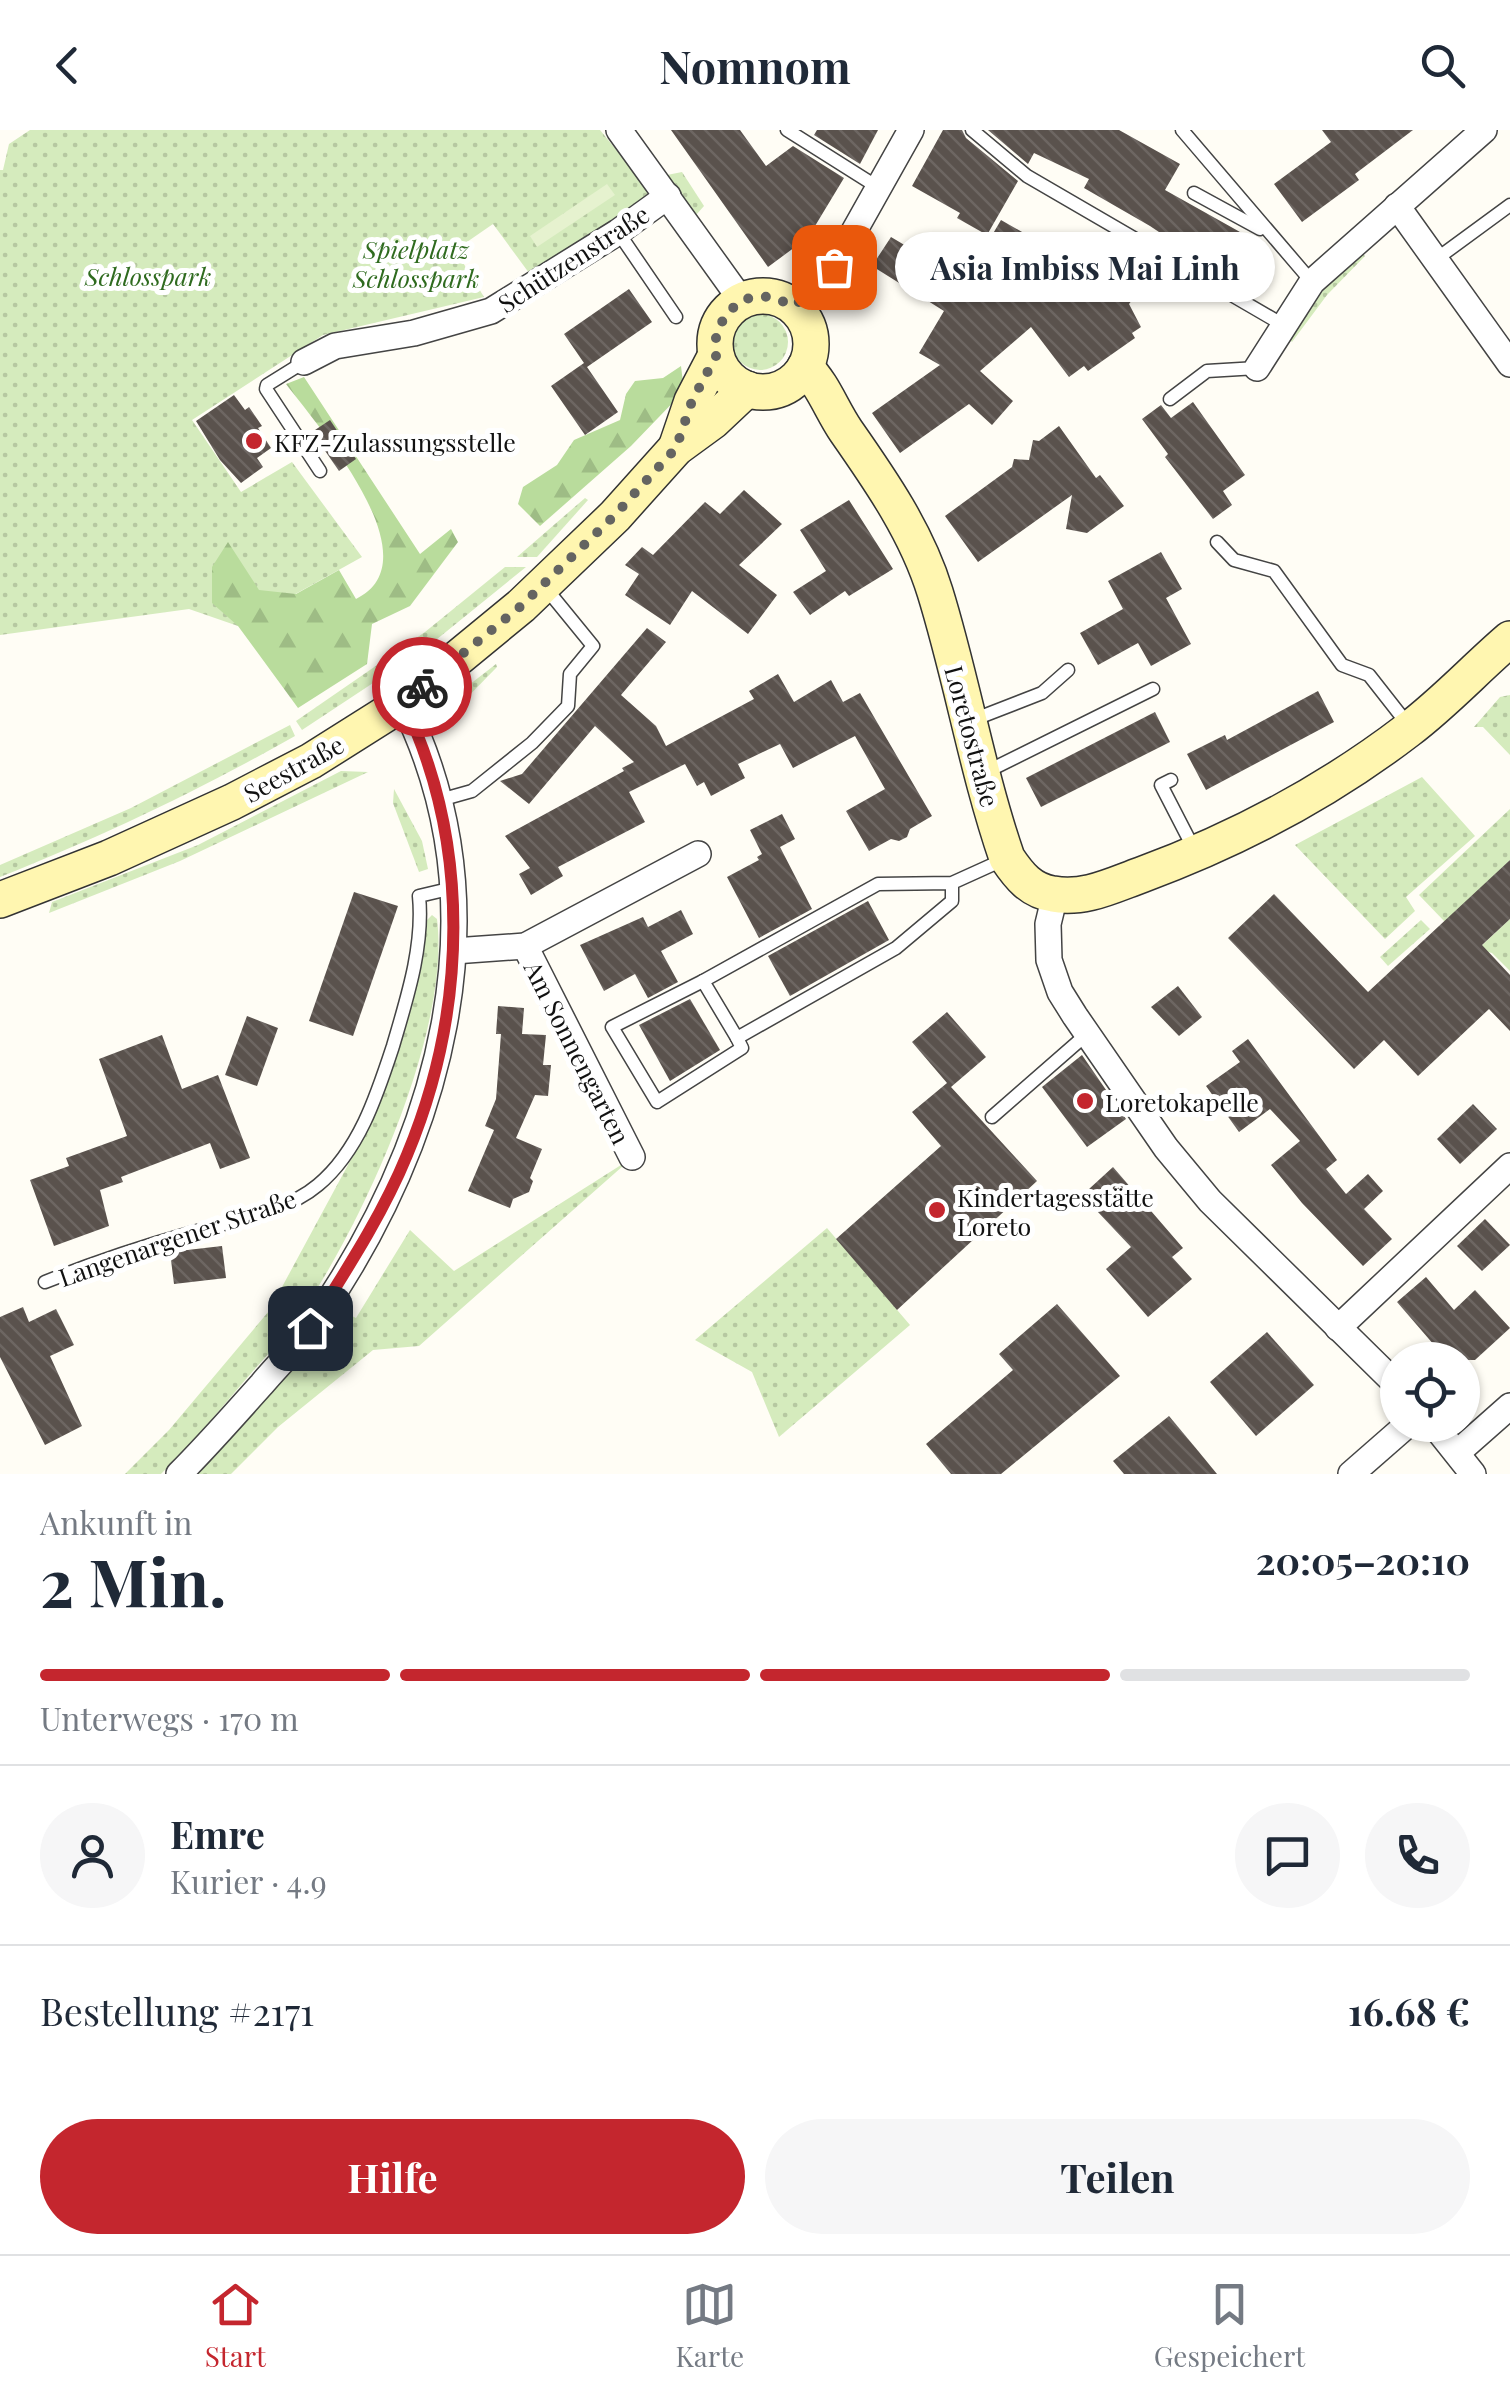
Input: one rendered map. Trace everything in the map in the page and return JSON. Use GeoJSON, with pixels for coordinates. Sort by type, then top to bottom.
{"type":"FeatureCollection","features":[{"type":"Feature","properties":{"kind":"main road"},"geometry":{"type":"LineString","coordinates":[[768,296],[792,306],[810,334],[810,351],[797,376],[761,392],[747,389],[726,375],[716,356],[720,323],[742,300],[768,296]]}},
{"type":"Feature","properties":{"kind":"main road","name":"Seestraße"},"geometry":{"type":"LineString","coordinates":[[676,448],[692,401],[716,356]]}},
{"type":"Feature","properties":{"kind":"main road","name":"Loretostraße"},"geometry":{"type":"LineString","coordinates":[[797,376],[828,396],[906,524],[927,570],[1007,858]]}},
{"type":"Feature","properties":{"kind":"main road","name":"Seestraße"},"geometry":{"type":"LineString","coordinates":[[0,900],[109,858],[232,802],[311,760],[403,702],[543,585],[676,448],[747,389]]}},
{"type":"Feature","properties":{"kind":"main road"},"geometry":{"type":"LineString","coordinates":[[1007,858],[1031,886],[1054,895],[1091,893],[1196,853],[1308,796],[1410,728],[1510,639]]}},
{"type":"Feature","properties":{"kind":"street"},"geometry":{"type":"LineString","coordinates":[[619,130],[742,300]]}},
{"type":"Feature","properties":{"kind":"street"},"geometry":{"type":"LineString","coordinates":[[792,306],[817,291],[911,130]]}},
{"type":"Feature","properties":{"kind":"street"},"geometry":{"type":"LineString","coordinates":[[1257,368],[1312,282],[1484,130]]}},
{"type":"Feature","properties":{"kind":"street","name":"Schützenstraße"},"geometry":{"type":"LineString","coordinates":[[304,362],[335,346],[414,333],[491,311],[668,196]]}},
{"type":"Feature","properties":{"kind":"street"},"geometry":{"type":"LineString","coordinates":[[1398,206],[1510,364]]}},
{"type":"Feature","properties":{"kind":"street"},"geometry":{"type":"LineString","coordinates":[[180,1474],[310,1328],[379,1212],[429,1097],[450,998],[453,888],[440,800],[425,746],[403,702]]}},
{"type":"Feature","properties":{"kind":"street","name":"Am Sonnengarten"},"geometry":{"type":"LineString","coordinates":[[454,952],[525,946],[698,854]]}},
{"type":"Feature","properties":{"kind":"street"},"geometry":{"type":"LineString","coordinates":[[1054,895],[1048,924],[1051,972],[1087,1034],[1166,1148],[1210,1201],[1380,1369]]}},
{"type":"Feature","properties":{"kind":"street","name":"Am Sonnengarten"},"geometry":{"type":"LineString","coordinates":[[525,946],[632,1158]]}},
{"type":"Feature","properties":{"kind":"street"},"geometry":{"type":"LineString","coordinates":[[1338,1328],[1510,1166]]}},
{"type":"Feature","properties":{"kind":"street"},"geometry":{"type":"LineString","coordinates":[[1458,1452],[1510,1406]]}},
{"type":"Feature","properties":{"kind":"street"},"geometry":{"type":"LineString","coordinates":[[1351,1474],[1388,1442]]}},
{"type":"Feature","properties":{"kind":"street"},"geometry":{"type":"LineString","coordinates":[[1449,1442],[1473,1474]]}},
{"type":"Feature","properties":{"kind":"lane"},"geometry":{"type":"LineString","coordinates":[[787,130],[879,188]]}},
{"type":"Feature","properties":{"kind":"lane"},"geometry":{"type":"LineString","coordinates":[[972,130],[1026,176],[1285,326]]}},
{"type":"Feature","properties":{"kind":"lane"},"geometry":{"type":"LineString","coordinates":[[1182,130],[1312,282]]}},
{"type":"Feature","properties":{"kind":"lane"},"geometry":{"type":"LineString","coordinates":[[1194,193],[1271,235]]}},
{"type":"Feature","properties":{"kind":"lane"},"geometry":{"type":"LineString","coordinates":[[1436,260],[1510,206]]}},
{"type":"Feature","properties":{"kind":"lane"},"geometry":{"type":"LineString","coordinates":[[618,232],[676,317]]}},
{"type":"Feature","properties":{"kind":"lane"},"geometry":{"type":"LineString","coordinates":[[304,362],[266,389],[320,471]]}},
{"type":"Feature","properties":{"kind":"lane"},"geometry":{"type":"LineString","coordinates":[[1170,399],[1207,370],[1257,368]]}},
{"type":"Feature","properties":{"kind":"lane"},"geometry":{"type":"LineString","coordinates":[[1217,542],[1234,560],[1274,571],[1342,665],[1369,675],[1410,728]]}},
{"type":"Feature","properties":{"kind":"lane"},"geometry":{"type":"LineString","coordinates":[[440,800],[472,792],[568,706],[570,674],[593,646],[543,585]]}},
{"type":"Feature","properties":{"kind":"lane"},"geometry":{"type":"LineString","coordinates":[[968,722],[1042,693],[1068,670]]}},
{"type":"Feature","properties":{"kind":"lane"},"geometry":{"type":"LineString","coordinates":[[982,774],[1153,689]]}},
{"type":"Feature","properties":{"kind":"lane"},"geometry":{"type":"LineString","coordinates":[[1171,780],[1161,785],[1196,853]]}},
{"type":"Feature","properties":{"kind":"lane"},"geometry":{"type":"LineString","coordinates":[[703,981],[742,1048],[657,1102],[612,1028],[878,884],[952,883],[1007,858]]}},
{"type":"Feature","properties":{"kind":"lane"},"geometry":{"type":"LineString","coordinates":[[737,1038],[896,948],[952,901],[952,883]]}},
{"type":"Feature","properties":{"kind":"lane","name":"Langenargener Straße"},"geometry":{"type":"LineString","coordinates":[[45,1282],[110,1256],[270,1209],[318,1186],[350,1150],[387,1064],[410,982],[421,916],[419,896],[453,888]]}},
{"type":"Feature","properties":{"kind":"lane"},"geometry":{"type":"LineString","coordinates":[[992,1117],[1087,1034]]}},
{"type":"Feature","properties":{"kind":"green space","name":"Schlosspark"},"geometry":{"type":"Polygon","coordinates":[[[30,130],[600,130],[653,195],[532,277],[493,224],[464,244],[471,254],[462,261],[484,297],[323,335],[192,420],[241,492],[292,462],[362,557],[238,626],[189,609],[0,635],[0,170],[9,144],[30,130]]]}},
{"type":"Feature","properties":{"kind":"green space"},"geometry":{"type":"Polygon","coordinates":[[[682,172],[704,206],[696,215],[667,175],[682,172]]]}},
{"type":"Feature","properties":{"kind":"green space"},"geometry":{"type":"Polygon","coordinates":[[[607,184],[615,195],[537,247],[530,236],[607,184]]]}},
{"type":"Feature","properties":{"kind":"green space"},"geometry":{"type":"Polygon","coordinates":[[[1360,251],[1365,256],[1327,295],[1292,342],[1322,292],[1360,251]]]}},
{"type":"Feature","properties":{"kind":"green space"},"geometry":{"type":"Polygon","coordinates":[[[760,314],[780,322],[788,342],[780,362],[760,370],[740,362],[732,342],[740,322],[760,314]]]}},
{"type":"Feature","properties":{"kind":"green space"},"geometry":{"type":"Polygon","coordinates":[[[681,366],[684,391],[631,446],[540,526],[518,504],[523,487],[557,465],[574,440],[620,420],[626,394],[635,381],[663,378],[681,366]]]}},
{"type":"Feature","properties":{"kind":"green space"},"geometry":{"type":"Polygon","coordinates":[[[304,377],[420,554],[451,529],[458,542],[410,606],[372,624],[367,664],[298,708],[238,626],[212,603],[212,567],[228,542],[259,590],[296,594],[339,570],[356,599],[377,580],[383,555],[377,525],[363,492],[286,384],[304,377]]]}},
{"type":"Feature","properties":{"kind":"green space"},"geometry":{"type":"Polygon","coordinates":[[[585,498],[588,500],[537,557],[517,557],[585,498]]]}},
{"type":"Feature","properties":{"kind":"green space"},"geometry":{"type":"Polygon","coordinates":[[[505,567],[526,567],[426,648],[302,730],[296,721],[425,632],[505,567]]]}},
{"type":"Feature","properties":{"kind":"green space"},"geometry":{"type":"Polygon","coordinates":[[[496,664],[497,667],[449,716],[451,699],[496,664]]]}},
{"type":"Feature","properties":{"kind":"green space"},"geometry":{"type":"Polygon","coordinates":[[[1510,695],[1510,755],[1483,727],[1474,727],[1500,697],[1510,695]]]}},
{"type":"Feature","properties":{"kind":"green space"},"geometry":{"type":"Polygon","coordinates":[[[290,725],[295,736],[222,776],[113,829],[0,877],[0,865],[131,808],[290,725]]]}},
{"type":"Feature","properties":{"kind":"green space"},"geometry":{"type":"Polygon","coordinates":[[[341,771],[368,772],[180,861],[49,913],[52,902],[198,845],[341,771]]]}},
{"type":"Feature","properties":{"kind":"green space"},"geometry":{"type":"Polygon","coordinates":[[[1422,777],[1475,836],[1406,897],[1415,911],[1385,939],[1295,845],[1422,777]]]}},
{"type":"Feature","properties":{"kind":"green space"},"geometry":{"type":"Polygon","coordinates":[[[394,789],[422,841],[428,869],[419,872],[393,803],[394,789]]]}},
{"type":"Feature","properties":{"kind":"green space"},"geometry":{"type":"Polygon","coordinates":[[[1510,809],[1510,860],[1445,922],[1419,895],[1510,809]]]}},
{"type":"Feature","properties":{"kind":"green space"},"geometry":{"type":"Polygon","coordinates":[[[432,915],[437,919],[438,965],[416,1071],[397,1126],[349,1233],[293,1325],[185,1449],[161,1474],[125,1474],[169,1430],[269,1311],[362,1139],[422,925],[432,915]]]}},
{"type":"Feature","properties":{"kind":"green space"},"geometry":{"type":"Polygon","coordinates":[[[1510,919],[1510,971],[1492,953],[1478,949],[1510,919]]]}},
{"type":"Feature","properties":{"kind":"green space"},"geometry":{"type":"Polygon","coordinates":[[[1421,920],[1430,929],[1388,966],[1380,957],[1421,920]]]}},
{"type":"Feature","properties":{"kind":"green space"},"geometry":{"type":"Polygon","coordinates":[[[632,1158],[419,1346],[373,1350],[278,1427],[231,1474],[197,1474],[322,1337],[338,1309],[356,1318],[410,1230],[454,1271],[632,1158]]]}},
{"type":"Feature","properties":{"kind":"green space"},"geometry":{"type":"Polygon","coordinates":[[[827,1228],[910,1325],[779,1437],[752,1372],[695,1340],[827,1228]]]}},
{"type":"Feature","properties":{"kind":"building"},"geometry":{"type":"Polygon","coordinates":[[[671,130],[740,130],[766,166],[793,146],[844,178],[815,226],[818,230],[768,267],[671,130]]]}},
{"type":"Feature","properties":{"kind":"building"},"geometry":{"type":"Polygon","coordinates":[[[817,130],[878,130],[860,164],[814,135],[817,130]]]}},
{"type":"Feature","properties":{"kind":"building"},"geometry":{"type":"Polygon","coordinates":[[[943,130],[962,130],[966,138],[1018,181],[987,235],[957,218],[960,213],[912,186],[943,130]]]}},
{"type":"Feature","properties":{"kind":"building"},"geometry":{"type":"Polygon","coordinates":[[[988,130],[1119,130],[1180,164],[1165,190],[1265,246],[1243,286],[1166,243],[1168,238],[1084,188],[1089,179],[1034,153],[1028,164],[988,130]]]}},
{"type":"Feature","properties":{"kind":"building"},"geometry":{"type":"Polygon","coordinates":[[[1322,130],[1413,130],[1355,174],[1359,180],[1302,222],[1274,184],[1331,142],[1322,130]]]}},
{"type":"Feature","properties":{"kind":"building"},"geometry":{"type":"Polygon","coordinates":[[[1001,220],[1057,252],[1063,244],[1103,293],[1114,277],[1137,294],[1129,304],[1141,327],[1132,333],[1135,338],[1088,371],[1084,366],[1069,377],[1031,327],[980,371],[1013,401],[992,425],[969,404],[900,453],[872,413],[940,365],[919,353],[944,311],[872,266],[891,237],[965,281],[1001,220]]]}},
{"type":"Feature","properties":{"kind":"building"},"geometry":{"type":"Polygon","coordinates":[[[629,289],[652,322],[587,367],[618,412],[585,435],[551,386],[584,363],[564,334],[629,289]]]}},
{"type":"Feature","properties":{"kind":"building"},"geometry":{"type":"Polygon","coordinates":[[[234,395],[245,410],[249,407],[271,448],[257,458],[263,467],[241,483],[220,460],[196,421],[234,395]]]}},
{"type":"Feature","properties":{"kind":"building"},"geometry":{"type":"Polygon","coordinates":[[[1193,402],[1245,475],[1223,491],[1232,505],[1213,519],[1165,457],[1168,454],[1142,419],[1161,405],[1171,418],[1193,402]]]}},
{"type":"Feature","properties":{"kind":"building"},"geometry":{"type":"Polygon","coordinates":[[[330,420],[356,459],[339,471],[312,432],[330,420]]]}},
{"type":"Feature","properties":{"kind":"building"},"geometry":{"type":"Polygon","coordinates":[[[1059,426],[1096,478],[1100,475],[1124,506],[1087,533],[1066,529],[1072,495],[978,562],[945,516],[1012,467],[1014,459],[1029,460],[1033,440],[1039,441],[1059,426]]]}},
{"type":"Feature","properties":{"kind":"building"},"geometry":{"type":"Polygon","coordinates":[[[744,490],[782,524],[739,565],[777,595],[748,634],[692,591],[670,625],[625,595],[639,574],[625,565],[642,547],[653,555],[705,502],[720,514],[744,490]]]}},
{"type":"Feature","properties":{"kind":"building"},"geometry":{"type":"Polygon","coordinates":[[[849,500],[893,569],[849,596],[845,591],[810,615],[793,592],[826,571],[800,530],[849,500]]]}},
{"type":"Feature","properties":{"kind":"building"},"geometry":{"type":"Polygon","coordinates":[[[1161,552],[1182,589],[1166,598],[1191,644],[1151,666],[1138,643],[1098,665],[1080,633],[1123,609],[1108,581],[1161,552]]]}},
{"type":"Feature","properties":{"kind":"building"},"geometry":{"type":"Polygon","coordinates":[[[647,628],[666,642],[621,695],[656,726],[666,746],[754,699],[749,691],[778,674],[794,702],[831,680],[843,702],[860,693],[932,816],[910,829],[907,837],[891,839],[869,851],[846,811],[885,789],[855,736],[793,768],[780,744],[738,764],[745,778],[711,796],[704,782],[697,786],[685,764],[629,792],[645,822],[558,867],[563,876],[531,895],[519,874],[530,868],[505,836],[634,762],[595,726],[529,804],[500,781],[522,774],[647,628]]]}},
{"type":"Feature","properties":{"kind":"building"},"geometry":{"type":"Polygon","coordinates":[[[1318,691],[1334,722],[1206,790],[1187,754],[1225,735],[1227,740],[1318,691]]]}},
{"type":"Feature","properties":{"kind":"building"},"geometry":{"type":"Polygon","coordinates":[[[1155,712],[1170,742],[1041,807],[1026,778],[1155,712]]]}},
{"type":"Feature","properties":{"kind":"building"},"geometry":{"type":"Polygon","coordinates":[[[782,814],[795,839],[780,847],[812,909],[759,938],[727,877],[759,860],[757,857],[762,854],[750,830],[782,814]]]}},
{"type":"Feature","properties":{"kind":"building"},"geometry":{"type":"Polygon","coordinates":[[[1510,860],[1510,919],[1482,945],[1510,975],[1510,1031],[1489,1009],[1418,1076],[1384,1040],[1354,1069],[1228,938],[1274,894],[1368,992],[1510,860]]]}},
{"type":"Feature","properties":{"kind":"building"},"geometry":{"type":"Polygon","coordinates":[[[354,892],[398,906],[353,1036],[309,1021],[354,892]]]}},
{"type":"Feature","properties":{"kind":"building"},"geometry":{"type":"Polygon","coordinates":[[[868,901],[889,940],[790,996],[768,956],[868,901]]]}},
{"type":"Feature","properties":{"kind":"building"},"geometry":{"type":"Polygon","coordinates":[[[681,910],[693,934],[661,951],[678,982],[648,998],[635,974],[604,991],[580,945],[643,917],[648,927],[681,910]]]}},
{"type":"Feature","properties":{"kind":"building"},"geometry":{"type":"Polygon","coordinates":[[[1178,986],[1202,1017],[1179,1036],[1151,1007],[1178,986]]]}},
{"type":"Feature","properties":{"kind":"building"},"geometry":{"type":"Polygon","coordinates":[[[690,999],[720,1050],[670,1081],[639,1025],[690,999]]]}},
{"type":"Feature","properties":{"kind":"building"},"geometry":{"type":"Polygon","coordinates":[[[498,1006],[524,1008],[522,1034],[546,1035],[543,1065],[551,1065],[548,1096],[535,1095],[516,1138],[542,1149],[530,1178],[533,1181],[529,1192],[513,1199],[510,1208],[468,1191],[494,1130],[485,1126],[496,1099],[501,1034],[496,1034],[498,1006]]]}},
{"type":"Feature","properties":{"kind":"building","name":"Kindertagesstätte Loreto"},"geometry":{"type":"Polygon","coordinates":[[[947,1012],[986,1057],[951,1087],[1037,1181],[897,1310],[836,1239],[941,1146],[912,1112],[947,1083],[912,1042],[947,1012]]]}},
{"type":"Feature","properties":{"kind":"building"},"geometry":{"type":"Polygon","coordinates":[[[247,1016],[278,1028],[257,1086],[225,1075],[247,1016]]]}},
{"type":"Feature","properties":{"kind":"building"},"geometry":{"type":"Polygon","coordinates":[[[162,1035],[182,1089],[218,1075],[250,1158],[220,1169],[210,1143],[121,1177],[123,1182],[100,1190],[109,1226],[54,1246],[30,1180],[69,1166],[66,1158],[127,1136],[99,1059],[162,1035]]]}},
{"type":"Feature","properties":{"kind":"building"},"geometry":{"type":"Polygon","coordinates":[[[1248,1039],[1337,1160],[1326,1169],[1346,1194],[1368,1174],[1383,1191],[1364,1209],[1392,1239],[1363,1266],[1271,1165],[1300,1141],[1270,1109],[1239,1132],[1206,1086],[1240,1062],[1232,1051],[1248,1039]]]}},
{"type":"Feature","properties":{"kind":"building","name":"Loretokapelle"},"geometry":{"type":"Polygon","coordinates":[[[1082,1055],[1126,1119],[1087,1147],[1042,1087],[1082,1055]]]}},
{"type":"Feature","properties":{"kind":"building"},"geometry":{"type":"Polygon","coordinates":[[[1473,1104],[1497,1129],[1460,1164],[1437,1139],[1473,1104]]]}},
{"type":"Feature","properties":{"kind":"building"},"geometry":{"type":"Polygon","coordinates":[[[1113,1167],[1183,1248],[1172,1257],[1192,1279],[1148,1317],[1106,1269],[1131,1247],[1096,1210],[1103,1204],[1089,1189],[1113,1167]]]}},
{"type":"Feature","properties":{"kind":"building"},"geometry":{"type":"Polygon","coordinates":[[[1485,1219],[1510,1245],[1482,1271],[1457,1246],[1485,1219]]]}},
{"type":"Feature","properties":{"kind":"building"},"geometry":{"type":"Polygon","coordinates":[[[222,1246],[226,1278],[174,1284],[170,1252],[222,1246]]]}},
{"type":"Feature","properties":{"kind":"building"},"geometry":{"type":"Polygon","coordinates":[[[1426,1277],[1454,1310],[1475,1290],[1510,1328],[1480,1355],[1480,1342],[1431,1342],[1397,1302],[1426,1277]]]}},
{"type":"Feature","properties":{"kind":"building"},"geometry":{"type":"Polygon","coordinates":[[[1057,1304],[1120,1376],[1001,1474],[951,1474],[926,1444],[1013,1370],[999,1354],[1057,1304]]]}},
{"type":"Feature","properties":{"kind":"building"},"geometry":{"type":"Polygon","coordinates":[[[23,1307],[29,1322],[56,1309],[74,1345],[50,1356],[82,1426],[45,1445],[0,1357],[0,1317],[23,1307]]]}},
{"type":"Feature","properties":{"kind":"building"},"geometry":{"type":"Polygon","coordinates":[[[1267,1332],[1314,1385],[1256,1436],[1210,1382],[1267,1332]]]}},
{"type":"Feature","properties":{"kind":"building"},"geometry":{"type":"Polygon","coordinates":[[[1169,1416],[1217,1474],[1124,1474],[1113,1461],[1169,1416]]]}},
{"type":"Feature","properties":{"kind":"way so far"},"geometry":{"type":"LineString","coordinates":[[422,687],[521,606],[614,516],[676,448],[692,401],[716,356],[720,323],[733,306],[742,300],[768,296],[792,306],[817,291],[834,267]]}},
{"type":"Feature","properties":{"kind":"place","name":"Asia Imbiss Mai Linh"},"geometry":{"type":"Point","coordinates":[834,267]}},
{"type":"Feature","properties":{"kind":"place","name":"KFZ-Zulassungsstelle"},"geometry":{"type":"Point","coordinates":[254,441]}},
{"type":"Feature","properties":{"kind":"place","name":"Loretokapelle"},"geometry":{"type":"Point","coordinates":[1085,1101]}},
{"type":"Feature","properties":{"kind":"place","name":"Kindertagesstätte Loreto"},"geometry":{"type":"Point","coordinates":[937,1210]}},
{"type":"Feature","properties":{"kind":"route"},"geometry":{"type":"LineString","coordinates":[[310,1328],[348,1268],[406,1156],[429,1097],[450,998],[453,888],[440,800],[425,746],[403,702],[422,687]]}},
{"type":"Feature","properties":{"kind":"park label","name":"Spielplatz Schlosspark"},"geometry":{"type":"Point","coordinates":[416,262]}}]}
